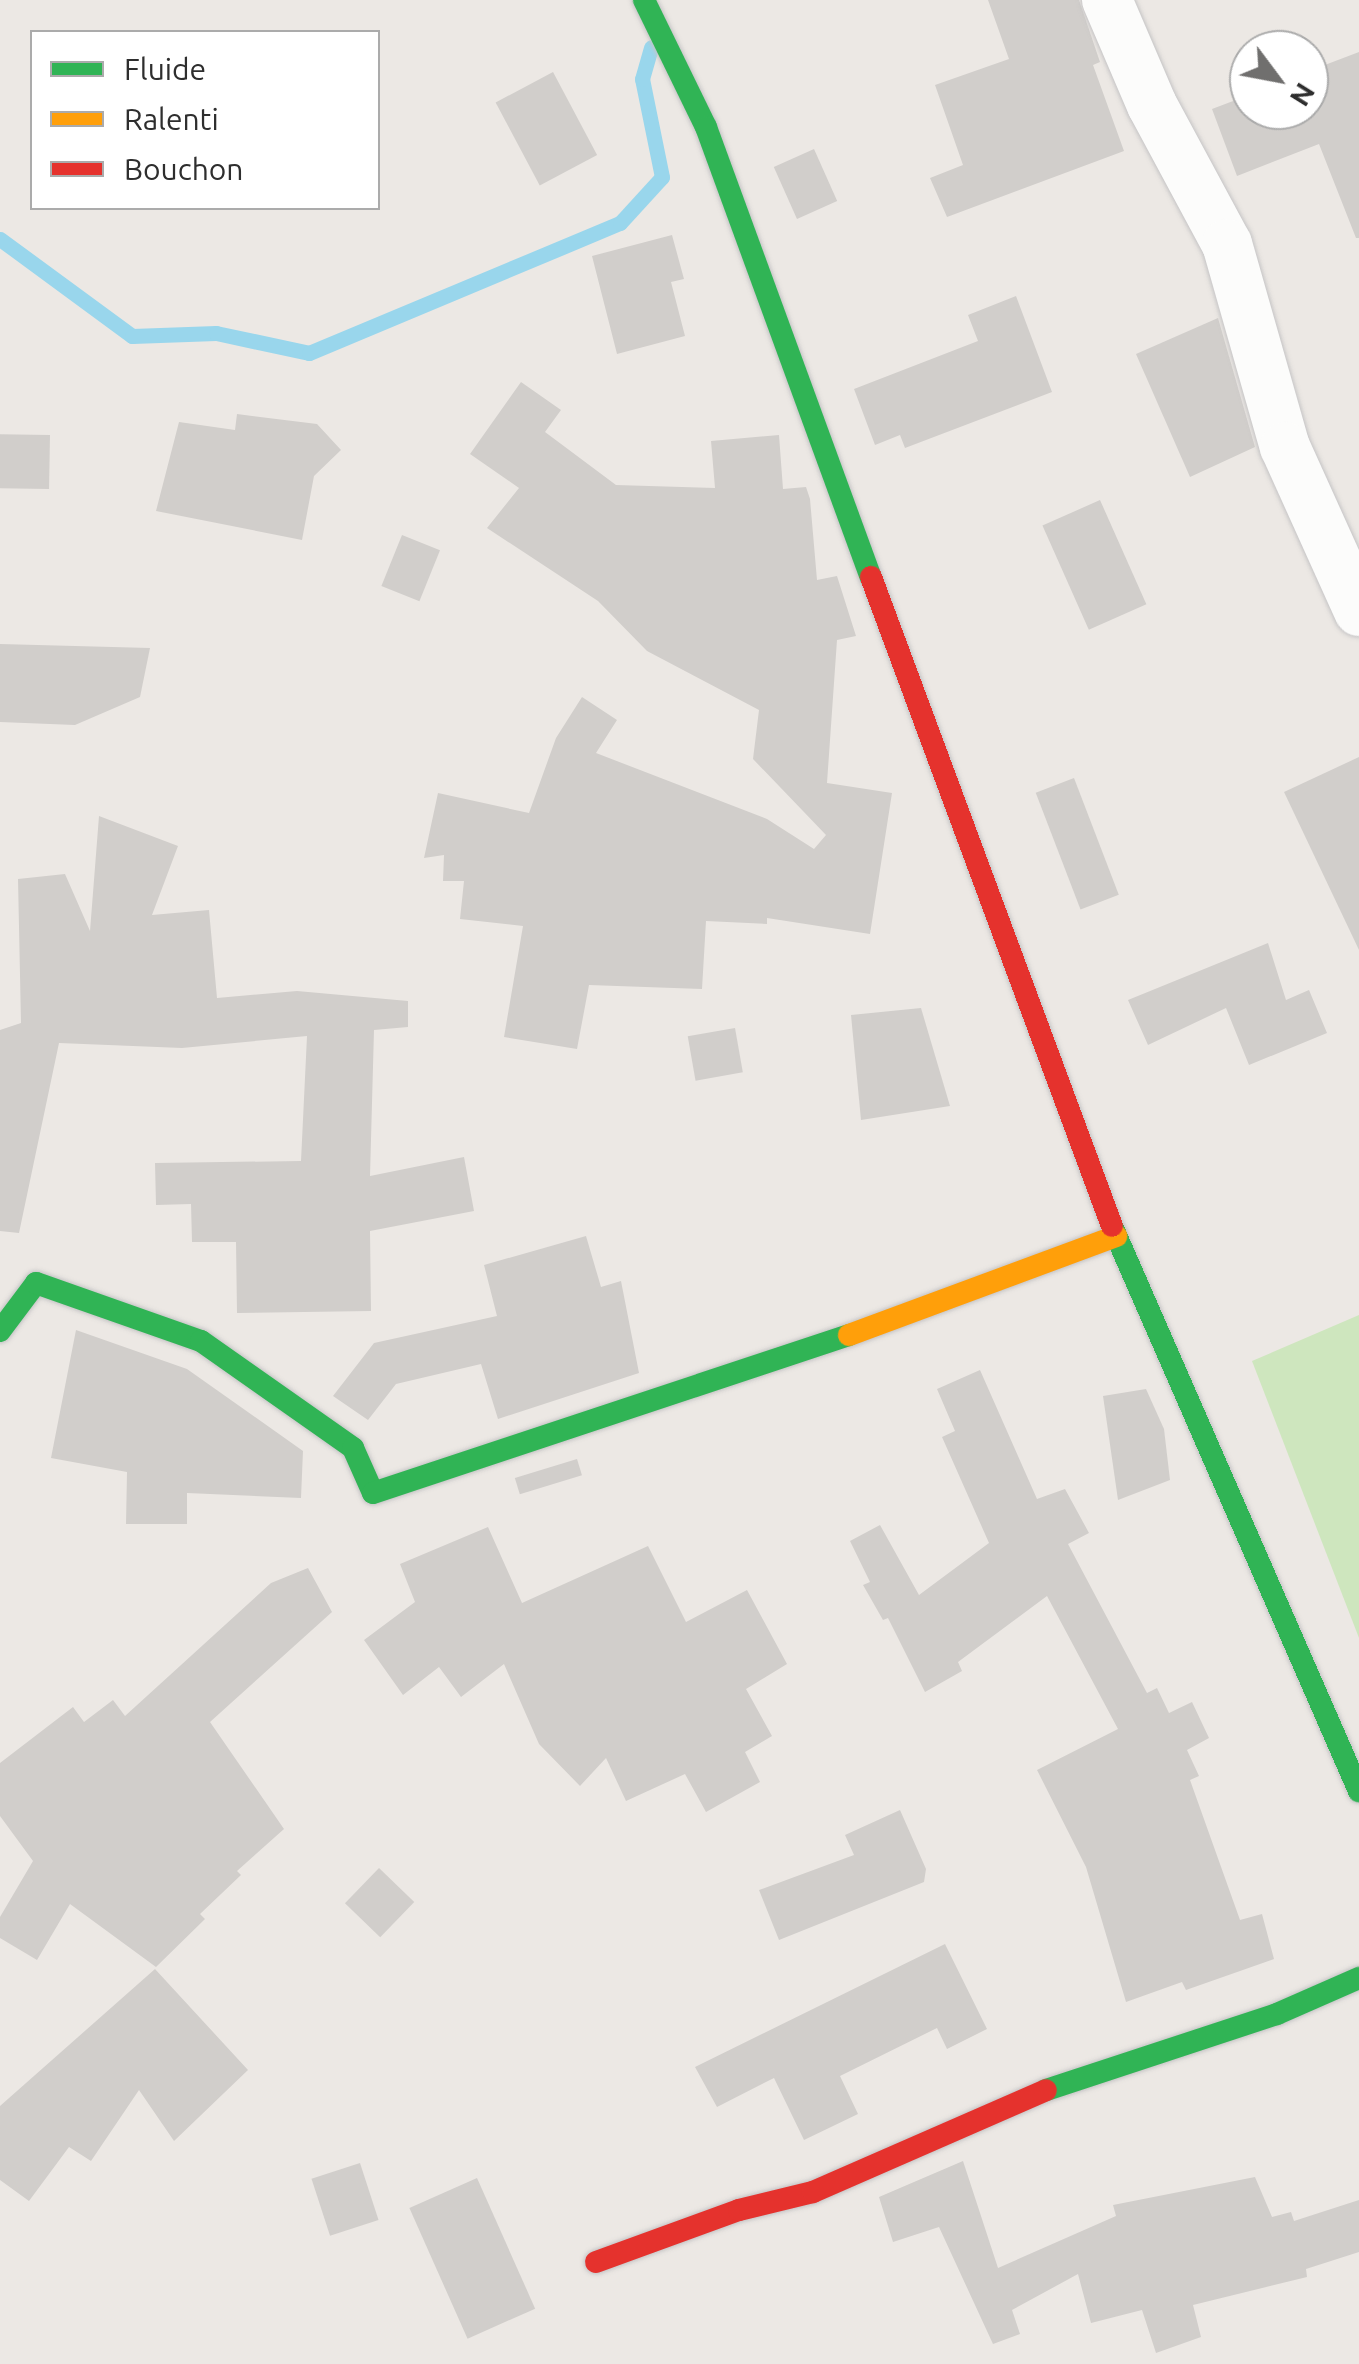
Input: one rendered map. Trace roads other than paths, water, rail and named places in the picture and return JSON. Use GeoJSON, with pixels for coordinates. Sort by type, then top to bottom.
{"type":"FeatureCollection","features":[{"type":"Feature","properties":{"kind":"street"},"geometry":{"type":"LineString","coordinates":[[644,0],[706,127],[781,319],[885,618],[990,885],[1069,1120],[1359,1791]]}},
{"type":"Feature","properties":{"kind":"street"},"geometry":{"type":"LineString","coordinates":[[1108,0],[1152,105],[1227,244],[1285,448],[1359,611]]}},
{"type":"Feature","properties":{"kind":"street"},"geometry":{"type":"LineString","coordinates":[[0,1331],[36,1283],[201,1341],[353,1448],[373,1493],[802,1352],[1116,1236]]}},
{"type":"Feature","properties":{"kind":"street"},"geometry":{"type":"LineString","coordinates":[[596,2262],[739,2210],[812,2192],[1060,2084],[1277,2014],[1359,1978]]}},
{"type":"Feature","properties":{"kind":"waterway"},"geometry":{"type":"LineString","coordinates":[[0,239],[132,336],[216,333],[309,353],[620,223],[662,177],[642,79],[651,47]]}}]}
